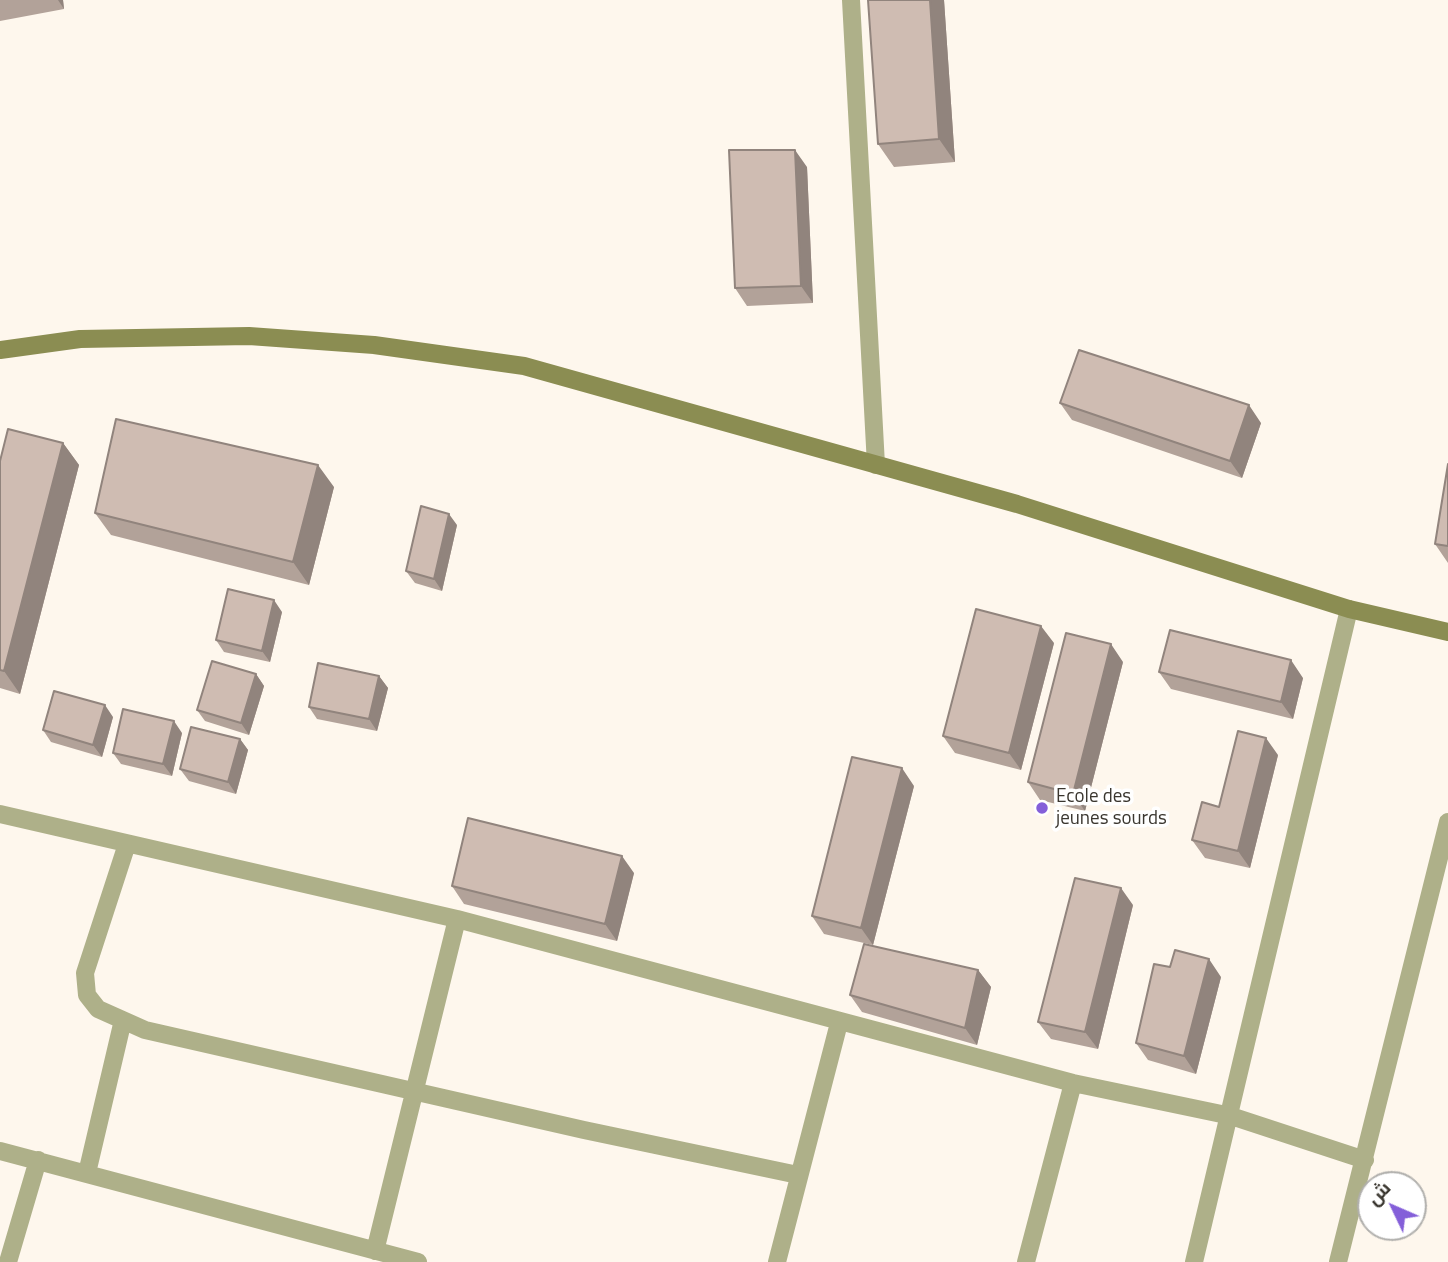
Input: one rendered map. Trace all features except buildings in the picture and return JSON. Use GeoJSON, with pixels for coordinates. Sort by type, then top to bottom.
{"type":"FeatureCollection","features":[{"type":"Feature","properties":{"kind":"main road"},"geometry":{"type":"LineString","coordinates":[[0,351],[80,339],[249,336],[374,345],[524,366],[1017,504],[1349,610],[1448,632]]}},
{"type":"Feature","properties":{"kind":"street"},"geometry":{"type":"LineString","coordinates":[[851,0],[876,464]]}},
{"type":"Feature","properties":{"kind":"street"},"geometry":{"type":"LineString","coordinates":[[1194,1262],[1231,1116],[1349,610]]}},
{"type":"Feature","properties":{"kind":"street"},"geometry":{"type":"LineString","coordinates":[[0,814],[457,919],[839,1023],[1073,1083],[1231,1116],[1364,1160]]}},
{"type":"Feature","properties":{"kind":"street"},"geometry":{"type":"LineString","coordinates":[[1338,1262],[1448,822]]}},
{"type":"Feature","properties":{"kind":"street"},"geometry":{"type":"LineString","coordinates":[[127,844],[85,972],[87,995],[98,1009],[145,1030],[598,1133],[798,1175]]}},
{"type":"Feature","properties":{"kind":"street"},"geometry":{"type":"LineString","coordinates":[[375,1251],[457,919]]}},
{"type":"Feature","properties":{"kind":"street"},"geometry":{"type":"LineString","coordinates":[[87,1173],[123,1020]]}},
{"type":"Feature","properties":{"kind":"street"},"geometry":{"type":"LineString","coordinates":[[777,1262],[839,1023]]}},
{"type":"Feature","properties":{"kind":"street"},"geometry":{"type":"LineString","coordinates":[[1026,1262],[1073,1083]]}},
{"type":"Feature","properties":{"kind":"street"},"geometry":{"type":"LineString","coordinates":[[0,1151],[418,1262]]}},
{"type":"Feature","properties":{"kind":"street"},"geometry":{"type":"LineString","coordinates":[[8,1262],[38,1160]]}},
{"type":"Feature","properties":{"kind":"place","name":"Ecole des jeunes sourds"},"geometry":{"type":"Point","coordinates":[1042,808]}}]}
